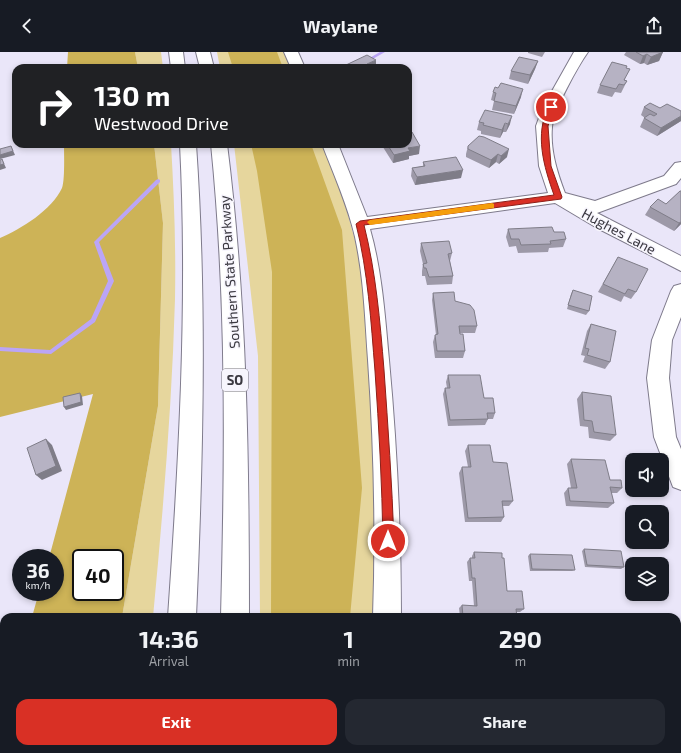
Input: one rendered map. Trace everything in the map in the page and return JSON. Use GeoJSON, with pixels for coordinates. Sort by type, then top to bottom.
{"type":"FeatureCollection","features":[{"type":"Feature","properties":{"kind":"main road"},"geometry":{"type":"LineString","coordinates":[[176,52],[178,64]]}},
{"type":"Feature","properties":{"kind":"main road"},"geometry":{"type":"LineString","coordinates":[[203,52],[206,64]]}},
{"type":"Feature","properties":{"kind":"main road"},"geometry":{"type":"LineString","coordinates":[[291,52],[296,64]]}},
{"type":"Feature","properties":{"kind":"main road"},"geometry":{"type":"LineString","coordinates":[[558,197],[547,166],[544,126],[551,107],[577,57],[582,52]]}},
{"type":"Feature","properties":{"kind":"main road"},"geometry":{"type":"LineString","coordinates":[[182,613],[190,459],[194,326],[188,148]]}},
{"type":"Feature","properties":{"kind":"main road","name":"Southern State Parkway"},"geometry":{"type":"LineString","coordinates":[[219,148],[230,264],[235,363],[235,613]]}},
{"type":"Feature","properties":{"kind":"main road"},"geometry":{"type":"LineString","coordinates":[[332,148],[360,224],[374,296],[385,443],[388,526],[387,613]]}},
{"type":"Feature","properties":{"kind":"main road"},"geometry":{"type":"LineString","coordinates":[[360,224],[558,197],[596,207],[670,180],[681,167]]}},
{"type":"Feature","properties":{"kind":"main road","name":"Hughes Lane"},"geometry":{"type":"LineString","coordinates":[[558,197],[603,224],[681,264]]}},
{"type":"Feature","properties":{"kind":"main road"},"geometry":{"type":"LineString","coordinates":[[681,291],[662,340],[658,378],[664,437],[681,479]]}},
{"type":"Feature","properties":{"kind":"shaded area"},"geometry":{"type":"Polygon","coordinates":[[[68,52],[135,52],[137,64],[67,64],[68,52]]]}},
{"type":"Feature","properties":{"kind":"shaded area"},"geometry":{"type":"Polygon","coordinates":[[[135,52],[161,52],[162,64],[137,64],[135,52]]]}},
{"type":"Feature","properties":{"kind":"shaded area"},"geometry":{"type":"Polygon","coordinates":[[[217,52],[285,52],[290,64],[219,64],[217,52]]]}},
{"type":"Feature","properties":{"kind":"shaded area"},"geometry":{"type":"Polygon","coordinates":[[[228,52],[277,52],[282,64],[232,64],[228,52]]]}},
{"type":"Feature","properties":{"kind":"shaded area"},"geometry":{"type":"Polygon","coordinates":[[[64,148],[154,148],[163,223],[158,406],[123,613],[33,613],[36,601],[64,601],[64,549],[51,549],[93,394],[0,417],[0,238],[26,224],[44,211],[57,196],[63,184],[64,148]]]}},
{"type":"Feature","properties":{"kind":"shaded area"},"geometry":{"type":"Polygon","coordinates":[[[154,148],[171,148],[174,221],[174,339],[164,498],[153,613],[123,613],[158,406],[163,223],[154,148]]]}},
{"type":"Feature","properties":{"kind":"shaded area"},"geometry":{"type":"Polygon","coordinates":[[[234,148],[324,148],[343,197],[358,251],[368,315],[379,534],[372,613],[260,613],[258,356],[234,148]]]}},
{"type":"Feature","properties":{"kind":"shaded area"},"geometry":{"type":"Polygon","coordinates":[[[252,148],[312,148],[342,230],[362,488],[350,613],[271,613],[272,272],[257,171],[252,148]]]}},
{"type":"Feature","properties":{"kind":"building"},"geometry":{"type":"Polygon","coordinates":[[[636,52],[663,52],[651,57],[647,54],[643,56],[636,52]]]}},
{"type":"Feature","properties":{"kind":"building"},"geometry":{"type":"Polygon","coordinates":[[[367,55],[376,60],[367,64],[348,64],[367,55]]]}},
{"type":"Feature","properties":{"kind":"building"},"geometry":{"type":"Polygon","coordinates":[[[519,57],[538,61],[530,75],[511,71],[519,57]]]}},
{"type":"Feature","properties":{"kind":"building"},"geometry":{"type":"Polygon","coordinates":[[[612,62],[627,66],[626,68],[630,69],[624,80],[627,81],[624,85],[619,84],[616,89],[600,85],[612,62]]]}},
{"type":"Feature","properties":{"kind":"building"},"geometry":{"type":"Polygon","coordinates":[[[501,83],[523,89],[516,106],[494,101],[496,93],[493,92],[495,87],[498,88],[501,83]]]}},
{"type":"Feature","properties":{"kind":"building"},"geometry":{"type":"Polygon","coordinates":[[[650,103],[660,108],[667,104],[681,111],[681,116],[661,128],[644,118],[650,114],[654,116],[657,114],[644,107],[650,103]]]}},
{"type":"Feature","properties":{"kind":"building"},"geometry":{"type":"Polygon","coordinates":[[[485,110],[512,116],[508,124],[505,123],[502,130],[483,125],[484,123],[479,122],[485,110]]]}},
{"type":"Feature","properties":{"kind":"building"},"geometry":{"type":"Polygon","coordinates":[[[412,132],[420,146],[412,147],[412,132]]]}},
{"type":"Feature","properties":{"kind":"building"},"geometry":{"type":"Polygon","coordinates":[[[479,136],[509,149],[501,156],[498,154],[491,160],[468,149],[468,146],[479,136]]]}},
{"type":"Feature","properties":{"kind":"building"},"geometry":{"type":"Polygon","coordinates":[[[11,146],[13,151],[0,155],[0,149],[11,146]]]}},
{"type":"Feature","properties":{"kind":"building"},"geometry":{"type":"Polygon","coordinates":[[[390,148],[408,148],[410,151],[394,155],[390,148]]]}},
{"type":"Feature","properties":{"kind":"building"},"geometry":{"type":"Polygon","coordinates":[[[456,157],[463,170],[417,177],[412,168],[425,166],[423,162],[456,157]]]}},
{"type":"Feature","properties":{"kind":"building"},"geometry":{"type":"Polygon","coordinates":[[[2,159],[4,164],[0,165],[0,160],[2,159]]]}},
{"type":"Feature","properties":{"kind":"building"},"geometry":{"type":"Polygon","coordinates":[[[680,191],[681,222],[679,223],[650,207],[658,199],[666,204],[680,191]]]}},
{"type":"Feature","properties":{"kind":"building"},"geometry":{"type":"Polygon","coordinates":[[[552,227],[554,232],[564,232],[566,239],[550,241],[551,244],[521,245],[519,239],[511,239],[508,229],[552,227]]]}},
{"type":"Feature","properties":{"kind":"building"},"geometry":{"type":"Polygon","coordinates":[[[449,241],[452,253],[448,254],[453,276],[429,277],[423,264],[427,263],[421,243],[449,241]]]}},
{"type":"Feature","properties":{"kind":"building"},"geometry":{"type":"Polygon","coordinates":[[[618,257],[648,269],[636,292],[628,289],[625,294],[603,284],[618,257]]]}},
{"type":"Feature","properties":{"kind":"building"},"geometry":{"type":"Polygon","coordinates":[[[573,290],[592,296],[589,311],[568,305],[573,290]]]}},
{"type":"Feature","properties":{"kind":"building"},"geometry":{"type":"Polygon","coordinates":[[[454,292],[455,301],[470,305],[474,310],[477,326],[459,326],[460,334],[463,334],[465,351],[437,351],[435,335],[438,334],[433,293],[454,292]]]}},
{"type":"Feature","properties":{"kind":"building"},"geometry":{"type":"Polygon","coordinates":[[[591,324],[616,331],[610,362],[587,355],[589,349],[585,348],[591,324]]]}},
{"type":"Feature","properties":{"kind":"building"},"geometry":{"type":"Polygon","coordinates":[[[448,375],[480,375],[484,398],[493,398],[495,413],[487,413],[488,419],[450,420],[445,388],[450,388],[448,375]]]}},
{"type":"Feature","properties":{"kind":"building"},"geometry":{"type":"Polygon","coordinates":[[[582,392],[611,396],[616,435],[594,432],[592,421],[584,420],[582,392]]]}},
{"type":"Feature","properties":{"kind":"building"},"geometry":{"type":"Polygon","coordinates":[[[80,393],[81,402],[64,407],[63,397],[80,393]]]}},
{"type":"Feature","properties":{"kind":"building"},"geometry":{"type":"Polygon","coordinates":[[[46,439],[56,466],[36,475],[27,448],[46,439]]]}},
{"type":"Feature","properties":{"kind":"building"},"geometry":{"type":"Polygon","coordinates":[[[468,445],[490,445],[493,462],[507,463],[513,501],[502,501],[504,517],[468,518],[462,467],[471,467],[468,445]]]}},
{"type":"Feature","properties":{"kind":"building"},"geometry":{"type":"Polygon","coordinates":[[[571,459],[605,460],[610,480],[621,480],[622,488],[610,487],[614,503],[570,501],[568,488],[577,488],[571,459]]]}},
{"type":"Feature","properties":{"kind":"building"},"geometry":{"type":"Polygon","coordinates":[[[584,549],[621,551],[624,567],[587,565],[584,549]]]}},
{"type":"Feature","properties":{"kind":"building"},"geometry":{"type":"Polygon","coordinates":[[[474,552],[502,553],[502,558],[504,558],[507,591],[522,591],[524,609],[516,609],[516,613],[463,613],[462,605],[477,606],[475,578],[472,578],[470,558],[475,558],[474,552]]]}},
{"type":"Feature","properties":{"kind":"building"},"geometry":{"type":"Polygon","coordinates":[[[530,554],[572,555],[575,570],[532,569],[530,554]]]}},
{"type":"Feature","properties":{"kind":"waterway"},"geometry":{"type":"LineString","coordinates":[[361,64],[383,52]]}},
{"type":"Feature","properties":{"kind":"waterway"},"geometry":{"type":"LineString","coordinates":[[0,349],[51,352],[93,320],[111,281],[96,242],[158,181]]}},
{"type":"Feature","properties":{"kind":"slow traffic"},"geometry":{"type":"LineString","coordinates":[[370,222],[492,206]]}},
{"type":"Feature","properties":{"kind":"route"},"geometry":{"type":"LineString","coordinates":[[388,541],[387,469],[374,296],[360,224],[558,197],[547,166],[544,126],[551,107]]}}]}
